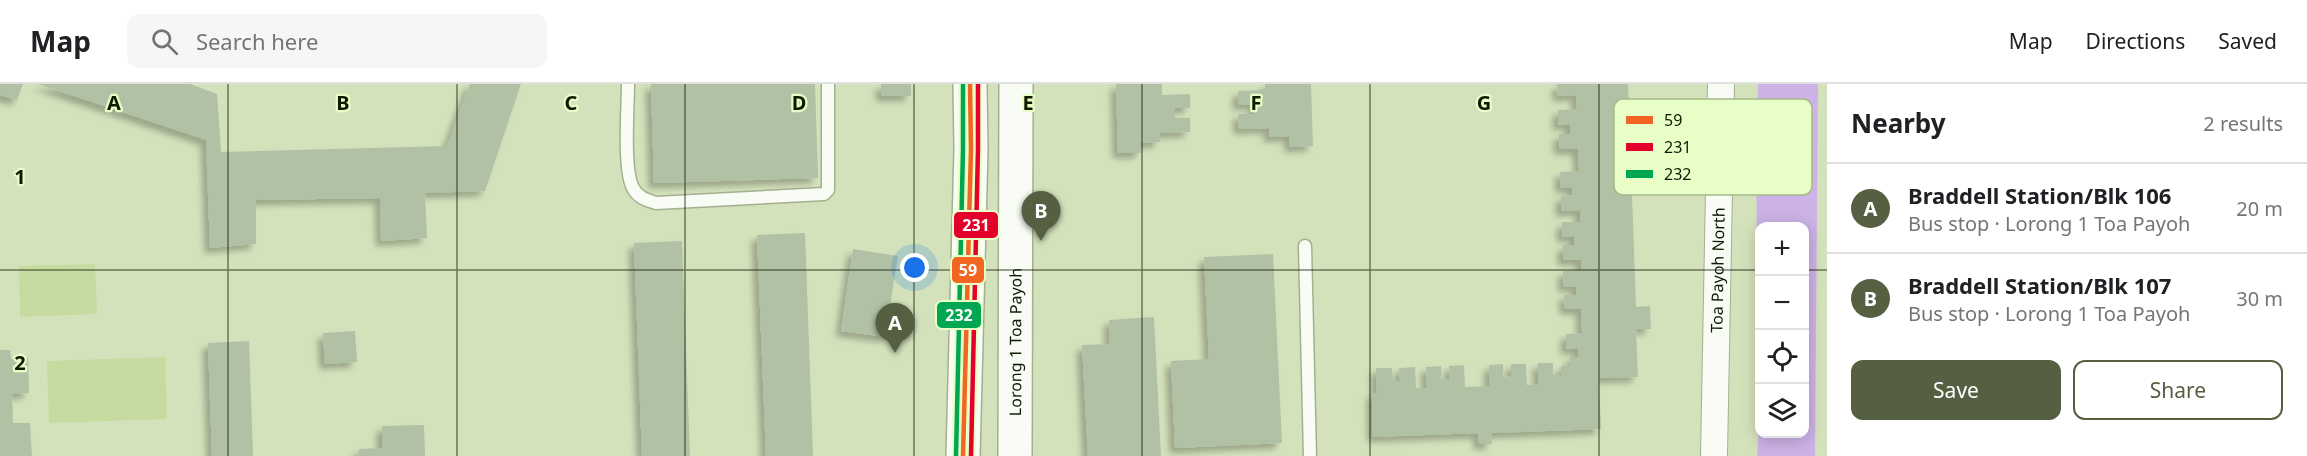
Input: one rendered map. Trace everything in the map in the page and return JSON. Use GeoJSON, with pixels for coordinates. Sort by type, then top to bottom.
{"type":"FeatureCollection","features":[{"type":"Feature","properties":{"kind":"main road"},"geometry":{"type":"LineString","coordinates":[[963,456],[970,84]]}},
{"type":"Feature","properties":{"kind":"main road","name":"Lorong 1 Toa Payoh"},"geometry":{"type":"LineString","coordinates":[[1015,456],[1016,84]]}},
{"type":"Feature","properties":{"kind":"street","name":"Toa Payoh North"},"geometry":{"type":"LineString","coordinates":[[1720,84],[1720,99]]}},
{"type":"Feature","properties":{"kind":"street","name":"Toa Payoh North"},"geometry":{"type":"LineString","coordinates":[[1714,456],[1718,195]]}},
{"type":"Feature","properties":{"kind":"lane"},"geometry":{"type":"LineString","coordinates":[[628,84],[629,174],[633,189],[642,199],[656,203],[819,196],[828,190],[828,84]]}},
{"type":"Feature","properties":{"kind":"lane"},"geometry":{"type":"LineString","coordinates":[[1305,246],[1310,456]]}},
{"type":"Feature","properties":{"kind":"green space"},"geometry":{"type":"Polygon","coordinates":[[[95,264],[97,314],[20,317],[19,266],[95,264]]]}},
{"type":"Feature","properties":{"kind":"green space"},"geometry":{"type":"Polygon","coordinates":[[[165,357],[167,419],[49,423],[47,361],[165,357]]]}},
{"type":"Feature","properties":{"kind":"shaded area"},"geometry":{"type":"Polygon","coordinates":[[[1758,84],[1818,84],[1815,456],[1757,456],[1758,438],[1809,438],[1809,222],[1757,222],[1756,195],[1812,195],[1812,99],[1758,99],[1758,84]]]}},
{"type":"Feature","properties":{"kind":"building"},"geometry":{"type":"Polygon","coordinates":[[[0,84],[23,84],[17,100],[0,95],[0,84]]]}},
{"type":"Feature","properties":{"kind":"building"},"geometry":{"type":"Polygon","coordinates":[[[38,84],[190,84],[217,94],[221,152],[447,146],[470,84],[521,84],[485,191],[425,193],[427,238],[381,241],[380,198],[256,200],[256,244],[210,248],[206,140],[38,84]]]}},
{"type":"Feature","properties":{"kind":"building"},"geometry":{"type":"Polygon","coordinates":[[[651,84],[815,84],[818,178],[654,183],[651,84]]]}},
{"type":"Feature","properties":{"kind":"building"},"geometry":{"type":"Polygon","coordinates":[[[881,84],[911,84],[911,96],[881,96],[881,84]]]}},
{"type":"Feature","properties":{"kind":"building"},"geometry":{"type":"Polygon","coordinates":[[[1116,84],[1162,84],[1162,95],[1190,94],[1190,108],[1175,108],[1175,118],[1190,118],[1190,132],[1160,133],[1160,142],[1141,143],[1141,153],[1118,153],[1116,84]]]}},
{"type":"Feature","properties":{"kind":"building"},"geometry":{"type":"Polygon","coordinates":[[[1265,84],[1311,84],[1313,146],[1290,147],[1289,136],[1269,137],[1269,128],[1239,129],[1238,114],[1254,114],[1254,104],[1238,105],[1238,91],[1265,90],[1265,84]]]}},
{"type":"Feature","properties":{"kind":"building"},"geometry":{"type":"Polygon","coordinates":[[[1557,84],[1628,84],[1629,99],[1614,99],[1614,195],[1632,195],[1636,307],[1650,306],[1651,329],[1636,329],[1638,377],[1599,378],[1601,429],[1491,433],[1492,444],[1479,444],[1478,433],[1373,437],[1372,393],[1377,393],[1376,368],[1392,368],[1393,381],[1400,381],[1399,368],[1415,367],[1416,388],[1427,388],[1426,367],[1441,366],[1441,379],[1450,379],[1449,366],[1464,365],[1465,387],[1490,386],[1489,365],[1503,364],[1503,377],[1511,376],[1511,364],[1526,364],[1527,385],[1538,384],[1538,363],[1553,363],[1553,375],[1561,375],[1561,366],[1570,365],[1570,357],[1579,357],[1578,348],[1566,349],[1566,334],[1582,333],[1581,309],[1565,309],[1564,295],[1576,295],[1576,286],[1564,287],[1563,271],[1581,270],[1581,260],[1563,260],[1563,245],[1574,245],[1574,236],[1562,237],[1562,222],[1580,222],[1580,210],[1561,211],[1561,196],[1572,195],[1572,187],[1561,188],[1560,172],[1579,171],[1578,149],[1559,149],[1559,134],[1570,134],[1570,124],[1558,125],[1558,110],[1577,109],[1576,95],[1558,96],[1557,84]]]}},
{"type":"Feature","properties":{"kind":"building"},"geometry":{"type":"Polygon","coordinates":[[[805,233],[813,456],[766,456],[757,235],[805,233]]]}},
{"type":"Feature","properties":{"kind":"building"},"geometry":{"type":"Polygon","coordinates":[[[682,241],[690,456],[642,456],[634,243],[682,241]]]}},
{"type":"Feature","properties":{"kind":"building"},"geometry":{"type":"Polygon","coordinates":[[[853,249],[898,256],[885,337],[841,331],[853,249]]]}},
{"type":"Feature","properties":{"kind":"building"},"geometry":{"type":"Polygon","coordinates":[[[1273,254],[1282,443],[1175,448],[1171,361],[1209,359],[1204,257],[1273,254]]]}},
{"type":"Feature","properties":{"kind":"building"},"geometry":{"type":"Polygon","coordinates":[[[1154,317],[1161,456],[1088,456],[1082,345],[1110,344],[1109,320],[1154,317]]]}},
{"type":"Feature","properties":{"kind":"building"},"geometry":{"type":"Polygon","coordinates":[[[355,331],[357,362],[325,364],[323,333],[355,331]]]}},
{"type":"Feature","properties":{"kind":"building"},"geometry":{"type":"Polygon","coordinates":[[[249,341],[253,456],[212,456],[208,343],[249,341]]]}},
{"type":"Feature","properties":{"kind":"building"},"geometry":{"type":"Polygon","coordinates":[[[0,350],[10,350],[11,359],[28,358],[29,393],[12,394],[13,423],[30,423],[32,456],[0,456],[0,350]]]}},
{"type":"Feature","properties":{"kind":"building"},"geometry":{"type":"Polygon","coordinates":[[[424,425],[425,456],[359,456],[359,449],[382,448],[382,426],[424,425]]]}},
{"type":"Feature","properties":{"kind":"transit line","name":"232"},"geometry":{"type":"LineString","coordinates":[[956,456],[963,84]]}},
{"type":"Feature","properties":{"kind":"transit line","name":"59"},"geometry":{"type":"LineString","coordinates":[[963,456],[971,149],[970,84]]}},
{"type":"Feature","properties":{"kind":"transit line","name":"231"},"geometry":{"type":"LineString","coordinates":[[971,456],[978,84]]}},
{"type":"Feature","properties":{"kind":"place","name":"Braddell Station/Blk 107"},"geometry":{"type":"Point","coordinates":[1041,241]}},
{"type":"Feature","properties":{"kind":"place","name":"Braddell Station/Blk 106"},"geometry":{"type":"Point","coordinates":[895,353]}}]}
